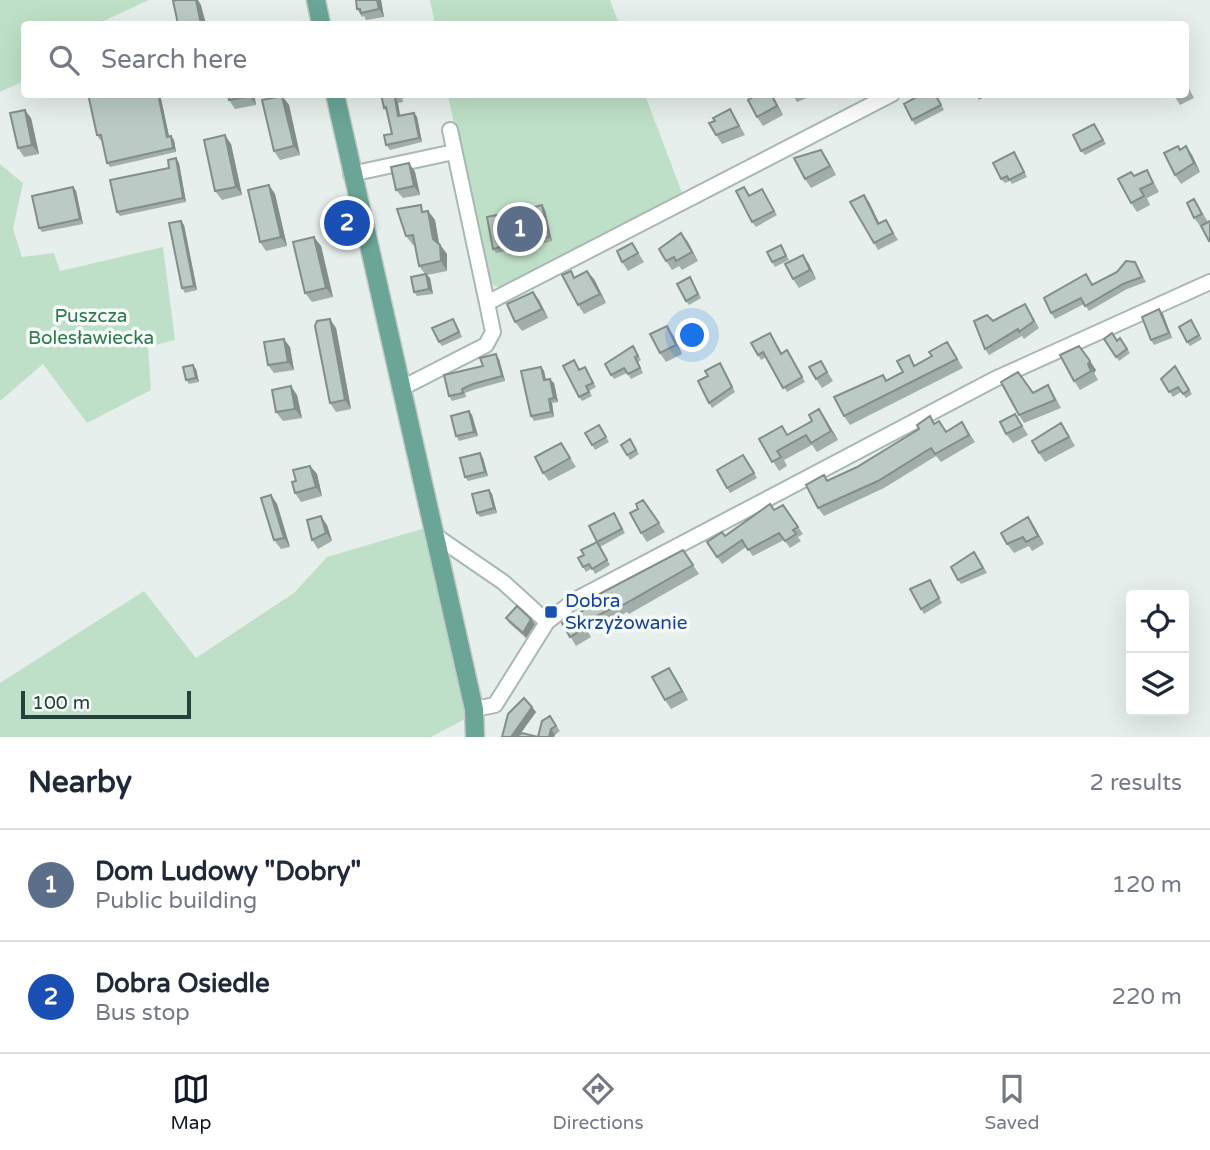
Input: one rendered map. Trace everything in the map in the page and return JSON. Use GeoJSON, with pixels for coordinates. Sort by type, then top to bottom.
{"type":"FeatureCollection","features":[{"type":"Feature","properties":{"kind":"main road"},"geometry":{"type":"LineString","coordinates":[[316,0],[320,21]]}},
{"type":"Feature","properties":{"kind":"main road"},"geometry":{"type":"LineString","coordinates":[[336,98],[474,709],[475,737]]}},
{"type":"Feature","properties":{"kind":"street"},"geometry":{"type":"LineString","coordinates":[[487,303],[884,98]]}},
{"type":"Feature","properties":{"kind":"street"},"geometry":{"type":"LineString","coordinates":[[400,389],[486,345],[492,332],[450,130]]}},
{"type":"Feature","properties":{"kind":"street"},"geometry":{"type":"LineString","coordinates":[[352,174],[454,152]]}},
{"type":"Feature","properties":{"kind":"street"},"geometry":{"type":"LineString","coordinates":[[474,709],[495,705],[547,622],[575,600],[985,384],[1210,282]]}},
{"type":"Feature","properties":{"kind":"street"},"geometry":{"type":"LineString","coordinates":[[433,534],[503,582],[547,622]]}},
{"type":"Feature","properties":{"kind":"green space"},"geometry":{"type":"Polygon","coordinates":[[[0,0],[149,0],[104,21],[21,21],[21,82],[0,92],[0,0]]]}},
{"type":"Feature","properties":{"kind":"green space"},"geometry":{"type":"Polygon","coordinates":[[[430,0],[610,0],[618,21],[434,21],[430,0]]]}},
{"type":"Feature","properties":{"kind":"green space"},"geometry":{"type":"Polygon","coordinates":[[[449,98],[646,98],[684,198],[504,290],[487,282],[449,98]]]}},
{"type":"Feature","properties":{"kind":"green space","name":"Puszcza Bolesławiecka"},"geometry":{"type":"Polygon","coordinates":[[[0,164],[23,183],[13,229],[22,257],[54,253],[60,271],[163,247],[175,340],[148,347],[151,390],[87,423],[43,364],[0,401],[0,164]]]}},
{"type":"Feature","properties":{"kind":"green space"},"geometry":{"type":"Polygon","coordinates":[[[425,528],[467,718],[431,737],[0,737],[0,683],[144,591],[196,658],[294,593],[327,557],[425,528]]]}},
{"type":"Feature","properties":{"kind":"building"},"geometry":{"type":"Polygon","coordinates":[[[196,0],[200,21],[177,21],[173,1],[196,0]]]}},
{"type":"Feature","properties":{"kind":"building"},"geometry":{"type":"Polygon","coordinates":[[[356,0],[377,0],[379,9],[361,13],[360,9],[357,9],[356,0]]]}},
{"type":"Feature","properties":{"kind":"building"},"geometry":{"type":"Polygon","coordinates":[[[89,98],[159,98],[167,137],[171,136],[173,148],[107,163],[101,135],[97,135],[89,98]]]}},
{"type":"Feature","properties":{"kind":"building"},"geometry":{"type":"Polygon","coordinates":[[[282,98],[294,146],[274,151],[262,100],[282,98]]]}},
{"type":"Feature","properties":{"kind":"building"},"geometry":{"type":"Polygon","coordinates":[[[382,98],[395,98],[398,116],[414,113],[419,138],[386,145],[384,135],[392,134],[386,107],[384,108],[382,98]]]}},
{"type":"Feature","properties":{"kind":"building"},"geometry":{"type":"Polygon","coordinates":[[[773,98],[777,106],[757,117],[748,100],[773,98]]]}},
{"type":"Feature","properties":{"kind":"building"},"geometry":{"type":"Polygon","coordinates":[[[915,98],[937,98],[941,105],[912,120],[904,104],[915,98]]]}},
{"type":"Feature","properties":{"kind":"building"},"geometry":{"type":"Polygon","coordinates":[[[730,109],[739,126],[716,135],[709,123],[730,109]]]}},
{"type":"Feature","properties":{"kind":"building"},"geometry":{"type":"Polygon","coordinates":[[[25,110],[32,145],[18,148],[10,113],[25,110]]]}},
{"type":"Feature","properties":{"kind":"building"},"geometry":{"type":"Polygon","coordinates":[[[1094,124],[1103,140],[1081,151],[1073,135],[1094,124]]]}},
{"type":"Feature","properties":{"kind":"building"},"geometry":{"type":"Polygon","coordinates":[[[225,135],[236,187],[215,191],[204,140],[225,135]]]}},
{"type":"Feature","properties":{"kind":"building"},"geometry":{"type":"Polygon","coordinates":[[[1178,146],[1180,150],[1186,146],[1194,163],[1175,175],[1164,153],[1178,146]]]}},
{"type":"Feature","properties":{"kind":"building"},"geometry":{"type":"Polygon","coordinates":[[[821,150],[830,166],[805,179],[794,158],[821,150]]]}},
{"type":"Feature","properties":{"kind":"building"},"geometry":{"type":"Polygon","coordinates":[[[1014,152],[1024,172],[1009,180],[1007,176],[1001,179],[993,163],[1014,152]]]}},
{"type":"Feature","properties":{"kind":"building"},"geometry":{"type":"Polygon","coordinates":[[[176,158],[183,198],[117,212],[110,180],[169,168],[168,160],[176,158]]]}},
{"type":"Feature","properties":{"kind":"building"},"geometry":{"type":"Polygon","coordinates":[[[409,163],[414,186],[396,190],[391,167],[409,163]]]}},
{"type":"Feature","properties":{"kind":"building"},"geometry":{"type":"Polygon","coordinates":[[[1147,170],[1153,183],[1140,189],[1144,196],[1131,203],[1118,179],[1131,172],[1134,176],[1147,170]]]}},
{"type":"Feature","properties":{"kind":"building"},"geometry":{"type":"Polygon","coordinates":[[[269,185],[281,237],[260,242],[248,190],[269,185]]]}},
{"type":"Feature","properties":{"kind":"building"},"geometry":{"type":"Polygon","coordinates":[[[73,187],[80,219],[39,228],[32,196],[73,187]]]}},
{"type":"Feature","properties":{"kind":"building"},"geometry":{"type":"Polygon","coordinates":[[[744,187],[749,196],[762,189],[774,211],[752,222],[736,191],[744,187]]]}},
{"type":"Feature","properties":{"kind":"building"},"geometry":{"type":"Polygon","coordinates":[[[864,195],[878,224],[886,220],[893,233],[874,243],[850,202],[864,195]]]}},
{"type":"Feature","properties":{"kind":"building"},"geometry":{"type":"Polygon","coordinates":[[[1194,199],[1202,214],[1194,218],[1187,203],[1194,199]]]}},
{"type":"Feature","properties":{"kind":"building"},"geometry":{"type":"Polygon","coordinates":[[[421,205],[422,212],[428,211],[433,239],[440,245],[441,261],[419,266],[413,235],[406,236],[397,209],[421,205]]]}},
{"type":"Feature","properties":{"kind":"building"},"geometry":{"type":"Polygon","coordinates":[[[542,205],[549,237],[538,239],[536,230],[502,237],[504,246],[493,249],[487,217],[497,215],[498,219],[532,213],[531,208],[542,205]]]}},
{"type":"Feature","properties":{"kind":"building"},"geometry":{"type":"Polygon","coordinates":[[[181,221],[194,286],[182,288],[169,223],[181,221]]]}},
{"type":"Feature","properties":{"kind":"building"},"geometry":{"type":"Polygon","coordinates":[[[1210,221],[1210,240],[1209,241],[1201,226],[1210,221]]]}},
{"type":"Feature","properties":{"kind":"building"},"geometry":{"type":"Polygon","coordinates":[[[681,233],[692,252],[676,261],[674,257],[666,261],[659,249],[681,233]]]}},
{"type":"Feature","properties":{"kind":"building"},"geometry":{"type":"Polygon","coordinates":[[[314,237],[326,288],[305,293],[293,242],[314,237]]]}},
{"type":"Feature","properties":{"kind":"building"},"geometry":{"type":"Polygon","coordinates":[[[632,243],[638,253],[622,262],[617,251],[632,243]]]}},
{"type":"Feature","properties":{"kind":"building"},"geometry":{"type":"Polygon","coordinates":[[[781,245],[786,256],[772,262],[767,252],[781,245]]]}},
{"type":"Feature","properties":{"kind":"building"},"geometry":{"type":"Polygon","coordinates":[[[803,255],[810,270],[793,279],[785,264],[803,255]]]}},
{"type":"Feature","properties":{"kind":"building"},"geometry":{"type":"Polygon","coordinates":[[[1126,261],[1135,262],[1142,277],[1123,284],[1085,306],[1081,298],[1051,313],[1044,298],[1086,274],[1092,285],[1117,272],[1126,261]]]}},
{"type":"Feature","properties":{"kind":"building"},"geometry":{"type":"Polygon","coordinates":[[[571,271],[574,278],[587,271],[600,294],[578,305],[562,275],[571,271]]]}},
{"type":"Feature","properties":{"kind":"building"},"geometry":{"type":"Polygon","coordinates":[[[426,274],[429,289],[414,292],[411,277],[426,274]]]}},
{"type":"Feature","properties":{"kind":"building"},"geometry":{"type":"Polygon","coordinates":[[[690,277],[698,294],[686,301],[677,284],[690,277]]]}},
{"type":"Feature","properties":{"kind":"building"},"geometry":{"type":"Polygon","coordinates":[[[533,292],[542,309],[515,322],[507,304],[533,292]]]}},
{"type":"Feature","properties":{"kind":"building"},"geometry":{"type":"Polygon","coordinates":[[[1025,304],[1034,321],[1019,332],[1018,329],[985,349],[974,321],[987,315],[993,321],[1025,304]]]}},
{"type":"Feature","properties":{"kind":"building"},"geometry":{"type":"Polygon","coordinates":[[[1159,309],[1169,333],[1151,340],[1142,317],[1159,309]]]}},
{"type":"Feature","properties":{"kind":"building"},"geometry":{"type":"Polygon","coordinates":[[[330,319],[345,400],[330,403],[315,326],[317,321],[330,319]]]}},
{"type":"Feature","properties":{"kind":"building"},"geometry":{"type":"Polygon","coordinates":[[[453,319],[459,332],[439,342],[432,328],[453,319]]]}},
{"type":"Feature","properties":{"kind":"building"},"geometry":{"type":"Polygon","coordinates":[[[1191,320],[1199,335],[1187,342],[1179,327],[1191,320]]]}},
{"type":"Feature","properties":{"kind":"building"},"geometry":{"type":"Polygon","coordinates":[[[667,326],[676,345],[660,353],[650,334],[667,326]]]}},
{"type":"Feature","properties":{"kind":"building"},"geometry":{"type":"Polygon","coordinates":[[[770,333],[781,354],[787,350],[802,377],[783,388],[763,352],[758,355],[751,343],[770,333]]]}},
{"type":"Feature","properties":{"kind":"building"},"geometry":{"type":"Polygon","coordinates":[[[1112,333],[1117,341],[1120,338],[1127,349],[1116,357],[1104,339],[1112,333]]]}},
{"type":"Feature","properties":{"kind":"building"},"geometry":{"type":"Polygon","coordinates":[[[284,339],[288,362],[268,365],[264,342],[284,339]]]}},
{"type":"Feature","properties":{"kind":"building"},"geometry":{"type":"Polygon","coordinates":[[[947,342],[957,359],[844,416],[834,397],[883,375],[886,381],[903,372],[897,361],[909,355],[914,366],[932,356],[929,352],[947,342]]]}},
{"type":"Feature","properties":{"kind":"building"},"geometry":{"type":"Polygon","coordinates":[[[633,346],[640,368],[628,374],[624,368],[611,375],[605,364],[633,346]]]}},
{"type":"Feature","properties":{"kind":"building"},"geometry":{"type":"Polygon","coordinates":[[[1079,346],[1090,361],[1088,364],[1091,371],[1074,381],[1060,355],[1079,346]]]}},
{"type":"Feature","properties":{"kind":"building"},"geometry":{"type":"Polygon","coordinates":[[[496,354],[502,376],[473,384],[462,389],[463,393],[449,396],[444,375],[483,366],[480,358],[496,354]]]}},
{"type":"Feature","properties":{"kind":"building"},"geometry":{"type":"Polygon","coordinates":[[[574,360],[579,370],[585,367],[593,383],[586,386],[589,392],[579,397],[563,366],[574,360]]]}},
{"type":"Feature","properties":{"kind":"building"},"geometry":{"type":"Polygon","coordinates":[[[821,361],[827,372],[816,379],[809,367],[821,361]]]}},
{"type":"Feature","properties":{"kind":"building"},"geometry":{"type":"Polygon","coordinates":[[[720,363],[732,387],[709,403],[698,381],[708,376],[705,371],[720,363]]]}},
{"type":"Feature","properties":{"kind":"building"},"geometry":{"type":"Polygon","coordinates":[[[193,365],[196,378],[186,380],[183,367],[193,365]]]}},
{"type":"Feature","properties":{"kind":"building"},"geometry":{"type":"Polygon","coordinates":[[[1175,366],[1189,390],[1183,394],[1178,387],[1169,392],[1161,379],[1175,366]]]}},
{"type":"Feature","properties":{"kind":"building"},"geometry":{"type":"Polygon","coordinates":[[[541,367],[544,380],[550,379],[554,398],[549,399],[551,412],[531,416],[521,371],[541,367]]]}},
{"type":"Feature","properties":{"kind":"building"},"geometry":{"type":"Polygon","coordinates":[[[1018,372],[1033,393],[1048,385],[1055,400],[1019,415],[1001,382],[1018,372]]]}},
{"type":"Feature","properties":{"kind":"building"},"geometry":{"type":"Polygon","coordinates":[[[291,386],[295,409],[276,412],[272,390],[291,386]]]}},
{"type":"Feature","properties":{"kind":"building"},"geometry":{"type":"Polygon","coordinates":[[[819,409],[831,431],[811,443],[806,435],[777,451],[781,457],[772,462],[759,439],[782,426],[787,435],[812,421],[809,415],[819,409]]]}},
{"type":"Feature","properties":{"kind":"building"},"geometry":{"type":"Polygon","coordinates":[[[469,411],[474,432],[456,436],[451,416],[469,411]]]}},
{"type":"Feature","properties":{"kind":"building"},"geometry":{"type":"Polygon","coordinates":[[[1015,414],[1022,426],[1006,434],[1000,422],[1015,414]]]}},
{"type":"Feature","properties":{"kind":"building"},"geometry":{"type":"Polygon","coordinates":[[[930,416],[934,424],[939,421],[946,432],[962,422],[969,435],[935,454],[931,448],[878,481],[818,508],[806,485],[824,475],[827,481],[857,467],[919,429],[917,425],[930,416]]]}},
{"type":"Feature","properties":{"kind":"building"},"geometry":{"type":"Polygon","coordinates":[[[1061,423],[1069,437],[1039,453],[1032,441],[1061,423]]]}},
{"type":"Feature","properties":{"kind":"building"},"geometry":{"type":"Polygon","coordinates":[[[599,425],[606,437],[592,445],[585,433],[599,425]]]}},
{"type":"Feature","properties":{"kind":"building"},"geometry":{"type":"Polygon","coordinates":[[[630,439],[636,450],[627,455],[621,445],[630,439]]]}},
{"type":"Feature","properties":{"kind":"building"},"geometry":{"type":"Polygon","coordinates":[[[561,443],[570,458],[543,473],[535,457],[561,443]]]}},
{"type":"Feature","properties":{"kind":"building"},"geometry":{"type":"Polygon","coordinates":[[[480,453],[485,472],[465,477],[460,458],[480,453]]]}},
{"type":"Feature","properties":{"kind":"building"},"geometry":{"type":"Polygon","coordinates":[[[743,455],[754,473],[727,488],[717,470],[743,455]]]}},
{"type":"Feature","properties":{"kind":"building"},"geometry":{"type":"Polygon","coordinates":[[[310,466],[316,487],[295,493],[293,470],[310,466]]]}},
{"type":"Feature","properties":{"kind":"building"},"geometry":{"type":"Polygon","coordinates":[[[489,490],[494,508],[477,513],[472,494],[489,490]]]}},
{"type":"Feature","properties":{"kind":"building"},"geometry":{"type":"Polygon","coordinates":[[[271,495],[284,538],[274,540],[261,498],[271,495]]]}},
{"type":"Feature","properties":{"kind":"building"},"geometry":{"type":"Polygon","coordinates":[[[643,500],[659,523],[641,533],[630,513],[638,509],[636,504],[643,500]]]}},
{"type":"Feature","properties":{"kind":"building"},"geometry":{"type":"Polygon","coordinates":[[[770,504],[774,510],[783,505],[798,527],[793,530],[796,534],[785,541],[779,533],[748,550],[742,540],[717,557],[707,542],[722,532],[725,536],[770,504]]]}},
{"type":"Feature","properties":{"kind":"building"},"geometry":{"type":"Polygon","coordinates":[[[614,513],[622,529],[597,542],[589,526],[614,513]]]}},
{"type":"Feature","properties":{"kind":"building"},"geometry":{"type":"Polygon","coordinates":[[[321,516],[326,533],[312,540],[307,520],[321,516]]]}},
{"type":"Feature","properties":{"kind":"building"},"geometry":{"type":"Polygon","coordinates":[[[1028,517],[1038,536],[1026,542],[1023,537],[1007,544],[1001,533],[1028,517]]]}},
{"type":"Feature","properties":{"kind":"building"},"geometry":{"type":"Polygon","coordinates":[[[597,542],[607,560],[592,569],[589,564],[583,567],[578,558],[584,555],[581,550],[597,542]]]}},
{"type":"Feature","properties":{"kind":"building"},"geometry":{"type":"Polygon","coordinates":[[[683,550],[693,565],[623,605],[621,603],[582,624],[585,628],[570,637],[562,623],[589,607],[586,601],[683,550]]]}},
{"type":"Feature","properties":{"kind":"building"},"geometry":{"type":"Polygon","coordinates":[[[974,552],[983,568],[958,580],[951,567],[974,552]]]}},
{"type":"Feature","properties":{"kind":"building"},"geometry":{"type":"Polygon","coordinates":[[[930,580],[939,598],[921,609],[910,589],[930,580]]]}},
{"type":"Feature","properties":{"kind":"building"},"geometry":{"type":"Polygon","coordinates":[[[517,606],[531,619],[523,633],[506,618],[517,606]]]}},
{"type":"Feature","properties":{"kind":"building"},"geometry":{"type":"Polygon","coordinates":[[[669,668],[682,691],[665,700],[652,677],[669,668]]]}},
{"type":"Feature","properties":{"kind":"building"},"geometry":{"type":"Polygon","coordinates":[[[524,698],[532,707],[511,737],[502,737],[508,714],[524,698]]]}},
{"type":"Feature","properties":{"kind":"building"},"geometry":{"type":"Polygon","coordinates":[[[550,716],[556,726],[551,729],[549,737],[538,737],[542,721],[550,716]]]}},
{"type":"Feature","properties":{"kind":"building"},"geometry":{"type":"Polygon","coordinates":[[[522,733],[538,737],[515,737],[522,733]]]}},
{"type":"Feature","properties":{"kind":"place","name":"Dobra Osiedle"},"geometry":{"type":"Point","coordinates":[347,223]}},
{"type":"Feature","properties":{"kind":"place","name":"Dom Ludowy \"Dobry\""},"geometry":{"type":"Point","coordinates":[520,229]}},
{"type":"Feature","properties":{"kind":"place","name":"Dobra Skrzyżowanie"},"geometry":{"type":"Point","coordinates":[551,612]}}]}
